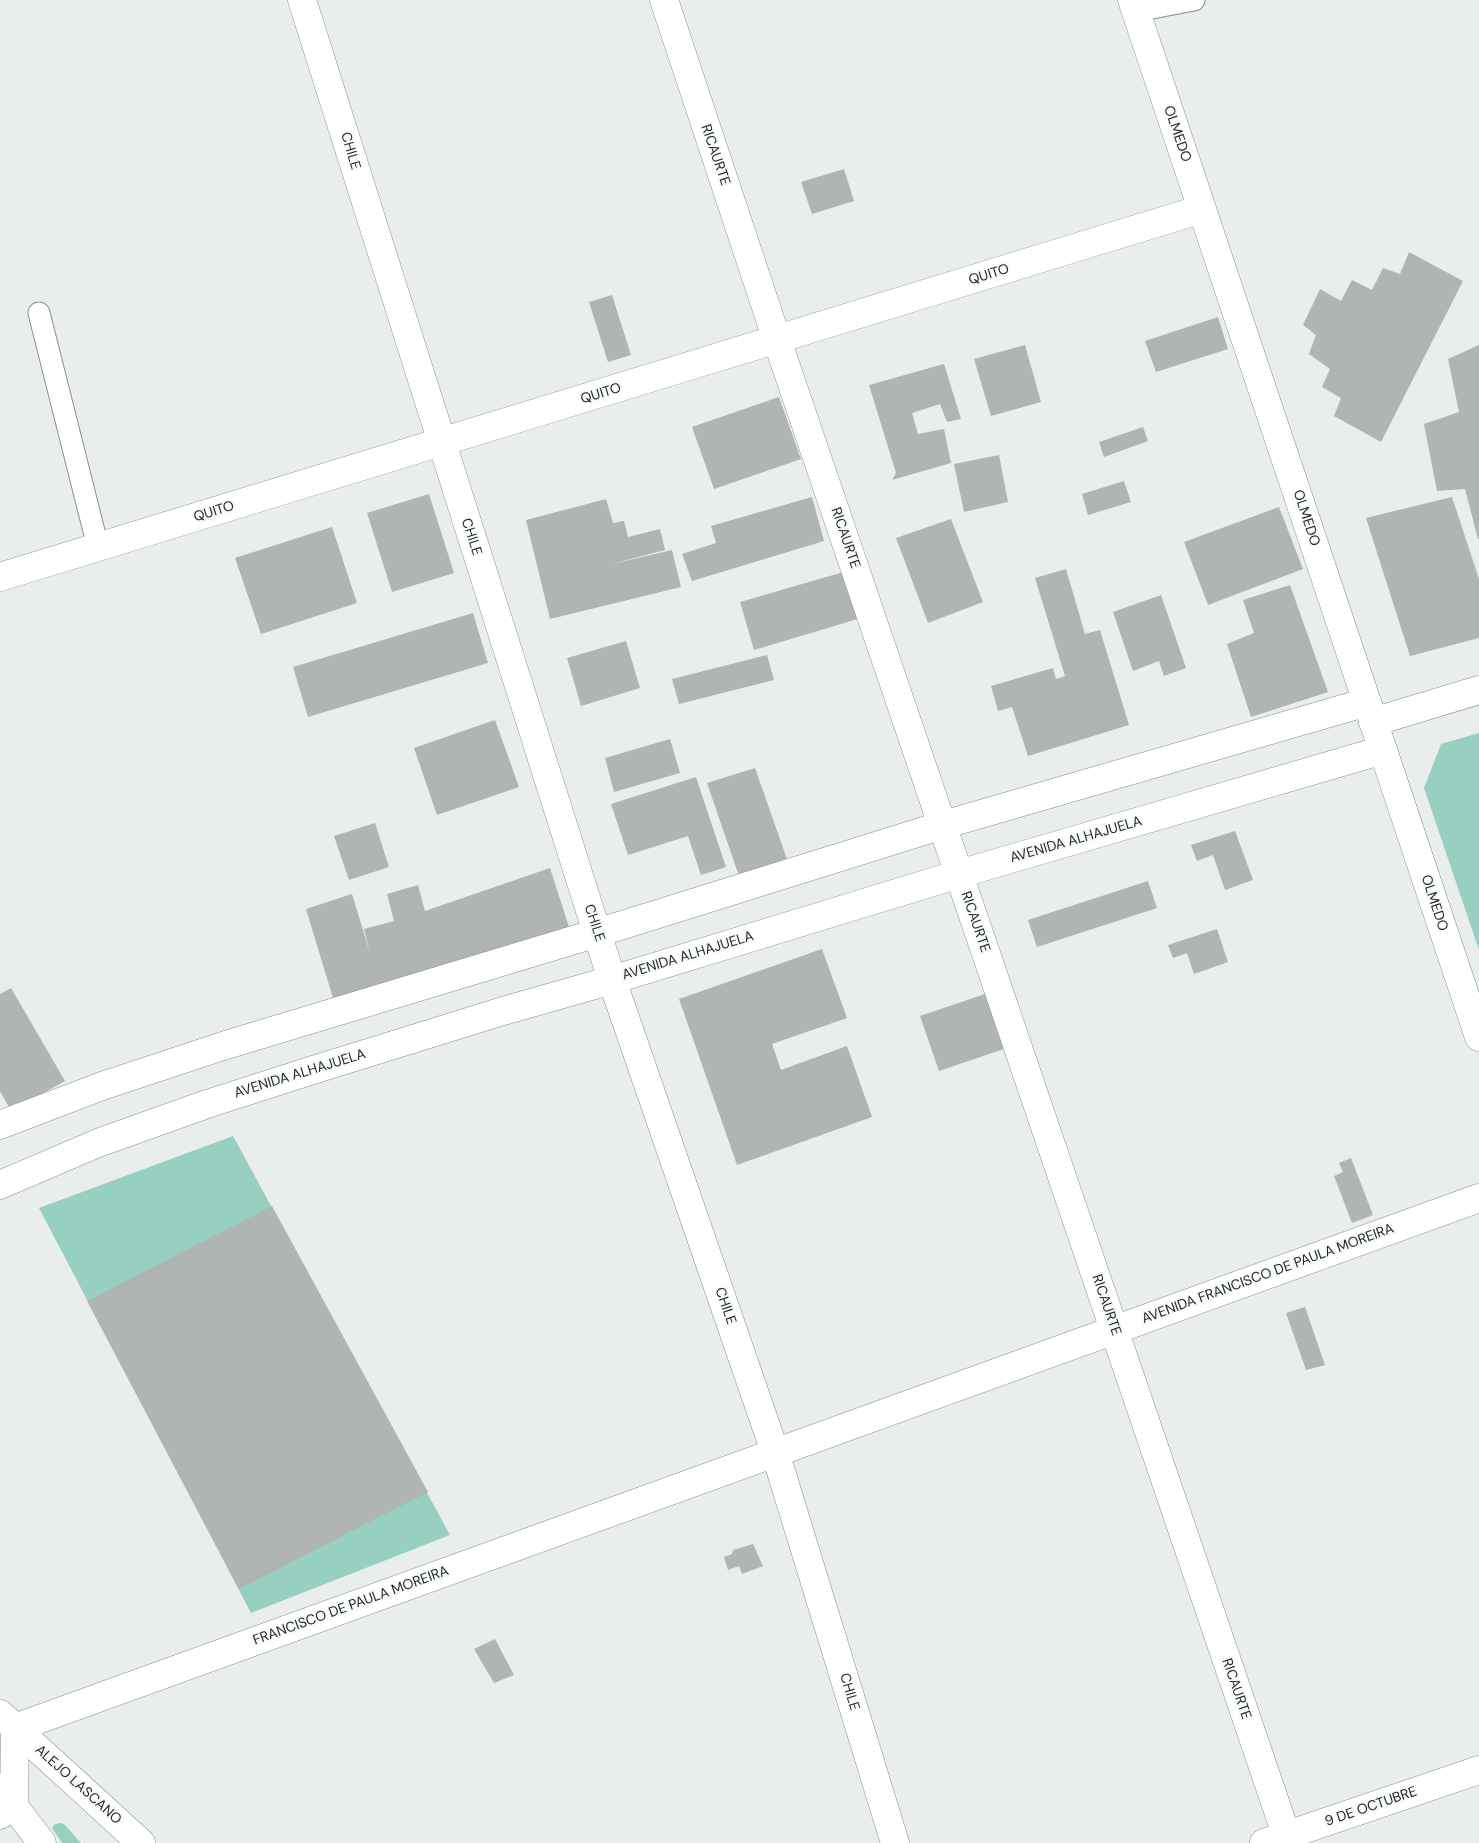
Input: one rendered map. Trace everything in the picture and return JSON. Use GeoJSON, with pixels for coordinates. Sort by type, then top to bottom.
{"type":"FeatureCollection","features":[{"type":"Feature","properties":{"kind":"street","name":"CHILE"},"geometry":{"type":"LineString","coordinates":[[302,0],[612,980],[775,1452],[895,1843]]}},
{"type":"Feature","properties":{"kind":"street","name":"RICAURTE"},"geometry":{"type":"LineString","coordinates":[[664,0],[777,340],[1114,1329],[1280,1840]]}},
{"type":"Feature","properties":{"kind":"street","name":"OLMEDO"},"geometry":{"type":"LineString","coordinates":[[1134,5],[1479,1037]]}},
{"type":"Feature","properties":{"kind":"street","name":"QUITO"},"geometry":{"type":"LineString","coordinates":[[0,577],[1202,209]]}},
{"type":"Feature","properties":{"kind":"street"},"geometry":{"type":"LineString","coordinates":[[0,1125],[102,1086],[226,1045],[597,933],[943,825],[1370,712],[1479,690]]}},
{"type":"Feature","properties":{"kind":"street","name":"AVENIDA ALHAJUELA"},"geometry":{"type":"LineString","coordinates":[[0,1185],[98,1143],[207,1104],[503,1011],[612,980],[959,874],[1383,750]]}},
{"type":"Feature","properties":{"kind":"street","name":"AVENIDA FRANCISCO DE PAULA MOREIRA"},"geometry":{"type":"LineString","coordinates":[[775,1452],[1479,1198]]}},
{"type":"Feature","properties":{"kind":"street","name":"FRANCISCO DE PAULA MOREIRA"},"geometry":{"type":"LineString","coordinates":[[7,1721],[775,1452]]}},
{"type":"Feature","properties":{"kind":"street"},"geometry":{"type":"LineString","coordinates":[[7,1721],[5,1802],[42,1843]]}},
{"type":"Feature","properties":{"kind":"street","name":"ALEJO LASCANO"},"geometry":{"type":"LineString","coordinates":[[7,1721],[141,1843]]}},
{"type":"Feature","properties":{"kind":"street","name":"9 DE OCTUBRE"},"geometry":{"type":"LineString","coordinates":[[1280,1840],[1479,1770]]}},
{"type":"Feature","properties":{"kind":"lane"},"geometry":{"type":"LineString","coordinates":[[1134,5],[1194,0]]}},
{"type":"Feature","properties":{"kind":"lane"},"geometry":{"type":"LineString","coordinates":[[39,313],[98,548]]}},
{"type":"Feature","properties":{"kind":"green space"},"geometry":{"type":"Polygon","coordinates":[[[1479,733],[1479,950],[1424,788],[1441,744],[1479,733]]]}},
{"type":"Feature","properties":{"kind":"green space"},"geometry":{"type":"Polygon","coordinates":[[[233,1136],[450,1535],[251,1613],[39,1208],[233,1136]]]}},
{"type":"Feature","properties":{"kind":"green space"},"geometry":{"type":"Polygon","coordinates":[[[55,1824],[64,1824],[81,1843],[62,1843],[52,1828],[55,1824]]]}},
{"type":"Feature","properties":{"kind":"building"},"geometry":{"type":"Polygon","coordinates":[[[844,169],[854,201],[812,214],[801,182],[844,169]]]}},
{"type":"Feature","properties":{"kind":"building"},"geometry":{"type":"Polygon","coordinates":[[[1409,252],[1463,281],[1381,442],[1334,416],[1341,398],[1322,387],[1330,369],[1309,354],[1316,335],[1303,325],[1320,289],[1341,301],[1352,280],[1372,290],[1383,268],[1400,274],[1409,252]]]}},
{"type":"Feature","properties":{"kind":"building"},"geometry":{"type":"Polygon","coordinates":[[[612,295],[631,355],[608,362],[589,302],[612,295]]]}},
{"type":"Feature","properties":{"kind":"building"},"geometry":{"type":"Polygon","coordinates":[[[1218,317],[1228,349],[1156,372],[1145,341],[1218,317]]]}},
{"type":"Feature","properties":{"kind":"building"},"geometry":{"type":"Polygon","coordinates":[[[1025,345],[1041,402],[991,416],[974,359],[1025,345]]]}},
{"type":"Feature","properties":{"kind":"building"},"geometry":{"type":"Polygon","coordinates":[[[1479,345],[1478,539],[1465,489],[1437,491],[1424,424],[1459,412],[1448,359],[1479,345]]]}},
{"type":"Feature","properties":{"kind":"building"},"geometry":{"type":"Polygon","coordinates":[[[944,364],[961,419],[947,422],[940,404],[912,413],[918,434],[944,429],[951,463],[892,480],[896,473],[869,385],[944,364]]]}},
{"type":"Feature","properties":{"kind":"building"},"geometry":{"type":"Polygon","coordinates":[[[779,397],[801,459],[714,489],[692,427],[779,397]]]}},
{"type":"Feature","properties":{"kind":"building"},"geometry":{"type":"Polygon","coordinates":[[[1143,427],[1148,441],[1104,457],[1099,442],[1143,427]]]}},
{"type":"Feature","properties":{"kind":"building"},"geometry":{"type":"Polygon","coordinates":[[[999,455],[1008,502],[964,512],[954,464],[999,455]]]}},
{"type":"Feature","properties":{"kind":"building"},"geometry":{"type":"Polygon","coordinates":[[[1124,481],[1131,502],[1088,515],[1082,494],[1124,481]]]}},
{"type":"Feature","properties":{"kind":"building"},"geometry":{"type":"Polygon","coordinates":[[[429,494],[454,573],[392,592],[367,513],[429,494]]]}},
{"type":"Feature","properties":{"kind":"building"},"geometry":{"type":"Polygon","coordinates":[[[812,497],[824,541],[692,581],[682,554],[716,543],[711,526],[812,497]]]}},
{"type":"Feature","properties":{"kind":"building"},"geometry":{"type":"Polygon","coordinates":[[[1452,497],[1479,579],[1479,638],[1410,656],[1366,518],[1452,497]]]}},
{"type":"Feature","properties":{"kind":"building"},"geometry":{"type":"Polygon","coordinates":[[[606,499],[613,523],[624,521],[628,537],[660,529],[665,550],[608,565],[672,550],[681,587],[550,619],[526,520],[606,499]]]}},
{"type":"Feature","properties":{"kind":"building"},"geometry":{"type":"Polygon","coordinates":[[[1279,507],[1303,569],[1208,605],[1184,542],[1279,507]]]}},
{"type":"Feature","properties":{"kind":"building"},"geometry":{"type":"Polygon","coordinates":[[[951,519],[983,602],[928,623],[896,538],[951,519]]]}},
{"type":"Feature","properties":{"kind":"building"},"geometry":{"type":"Polygon","coordinates":[[[332,527],[357,603],[261,634],[235,558],[332,527]]]}},
{"type":"Feature","properties":{"kind":"building"},"geometry":{"type":"Polygon","coordinates":[[[1066,569],[1085,634],[1100,630],[1129,725],[1028,756],[1012,707],[998,711],[991,686],[1053,668],[1056,679],[1065,676],[1035,578],[1066,569]]]}},
{"type":"Feature","properties":{"kind":"building"},"geometry":{"type":"Polygon","coordinates":[[[847,571],[861,618],[754,650],[740,602],[847,571]]]}},
{"type":"Feature","properties":{"kind":"building"},"geometry":{"type":"Polygon","coordinates":[[[1290,585],[1328,692],[1251,717],[1227,644],[1254,633],[1243,600],[1290,585]]]}},
{"type":"Feature","properties":{"kind":"building"},"geometry":{"type":"Polygon","coordinates":[[[1161,595],[1186,668],[1164,676],[1159,661],[1133,671],[1113,612],[1161,595]]]}},
{"type":"Feature","properties":{"kind":"building"},"geometry":{"type":"Polygon","coordinates":[[[473,613],[488,663],[308,717],[293,667],[473,613]]]}},
{"type":"Feature","properties":{"kind":"building"},"geometry":{"type":"Polygon","coordinates":[[[626,641],[640,688],[581,706],[567,658],[626,641]]]}},
{"type":"Feature","properties":{"kind":"building"},"geometry":{"type":"Polygon","coordinates":[[[767,655],[774,680],[679,704],[672,679],[767,655]]]}},
{"type":"Feature","properties":{"kind":"building"},"geometry":{"type":"Polygon","coordinates":[[[495,720],[519,787],[437,815],[414,748],[495,720]]]}},
{"type":"Feature","properties":{"kind":"building"},"geometry":{"type":"Polygon","coordinates":[[[670,739],[680,773],[614,792],[605,758],[670,739]]]}},
{"type":"Feature","properties":{"kind":"building"},"geometry":{"type":"Polygon","coordinates":[[[755,768],[788,862],[740,879],[707,783],[755,768]]]}},
{"type":"Feature","properties":{"kind":"building"},"geometry":{"type":"Polygon","coordinates":[[[696,777],[726,867],[701,875],[688,836],[628,855],[611,804],[696,777]]]}},
{"type":"Feature","properties":{"kind":"building"},"geometry":{"type":"Polygon","coordinates":[[[375,823],[389,867],[349,880],[334,836],[375,823]]]}},
{"type":"Feature","properties":{"kind":"building"},"geometry":{"type":"Polygon","coordinates":[[[1235,831],[1253,880],[1225,890],[1213,855],[1197,861],[1191,845],[1235,831]]]}},
{"type":"Feature","properties":{"kind":"building"},"geometry":{"type":"Polygon","coordinates":[[[550,868],[569,927],[333,998],[306,909],[352,894],[370,953],[364,929],[394,921],[387,894],[418,885],[425,911],[550,868]]]}},
{"type":"Feature","properties":{"kind":"building"},"geometry":{"type":"Polygon","coordinates":[[[1148,881],[1157,908],[1037,947],[1028,920],[1148,881]]]}},
{"type":"Feature","properties":{"kind":"building"},"geometry":{"type":"Polygon","coordinates":[[[1217,929],[1228,962],[1194,974],[1187,953],[1173,958],[1168,945],[1217,929]]]}},
{"type":"Feature","properties":{"kind":"building"},"geometry":{"type":"Polygon","coordinates":[[[822,949],[847,1018],[772,1044],[781,1070],[847,1046],[872,1117],[737,1165],[679,999],[822,949]]]}},
{"type":"Feature","properties":{"kind":"building"},"geometry":{"type":"Polygon","coordinates":[[[11,988],[65,1081],[11,1111],[0,1091],[0,994],[11,988]]]}},
{"type":"Feature","properties":{"kind":"building"},"geometry":{"type":"Polygon","coordinates":[[[985,994],[1004,1049],[939,1071],[920,1016],[985,994]]]}},
{"type":"Feature","properties":{"kind":"building"},"geometry":{"type":"Polygon","coordinates":[[[1351,1158],[1373,1215],[1352,1223],[1334,1176],[1343,1172],[1339,1163],[1351,1158]]]}},
{"type":"Feature","properties":{"kind":"building"},"geometry":{"type":"Polygon","coordinates":[[[272,1206],[428,1492],[239,1589],[87,1301],[272,1206]]]}},
{"type":"Feature","properties":{"kind":"building"},"geometry":{"type":"Polygon","coordinates":[[[1305,1307],[1325,1365],[1306,1370],[1286,1313],[1305,1307]]]}},
{"type":"Feature","properties":{"kind":"building"},"geometry":{"type":"Polygon","coordinates":[[[753,1544],[763,1566],[742,1574],[739,1566],[728,1570],[724,1557],[732,1554],[733,1550],[753,1544]]]}},
{"type":"Feature","properties":{"kind":"building"},"geometry":{"type":"Polygon","coordinates":[[[495,1639],[514,1675],[494,1683],[474,1649],[495,1639]]]}}]}
